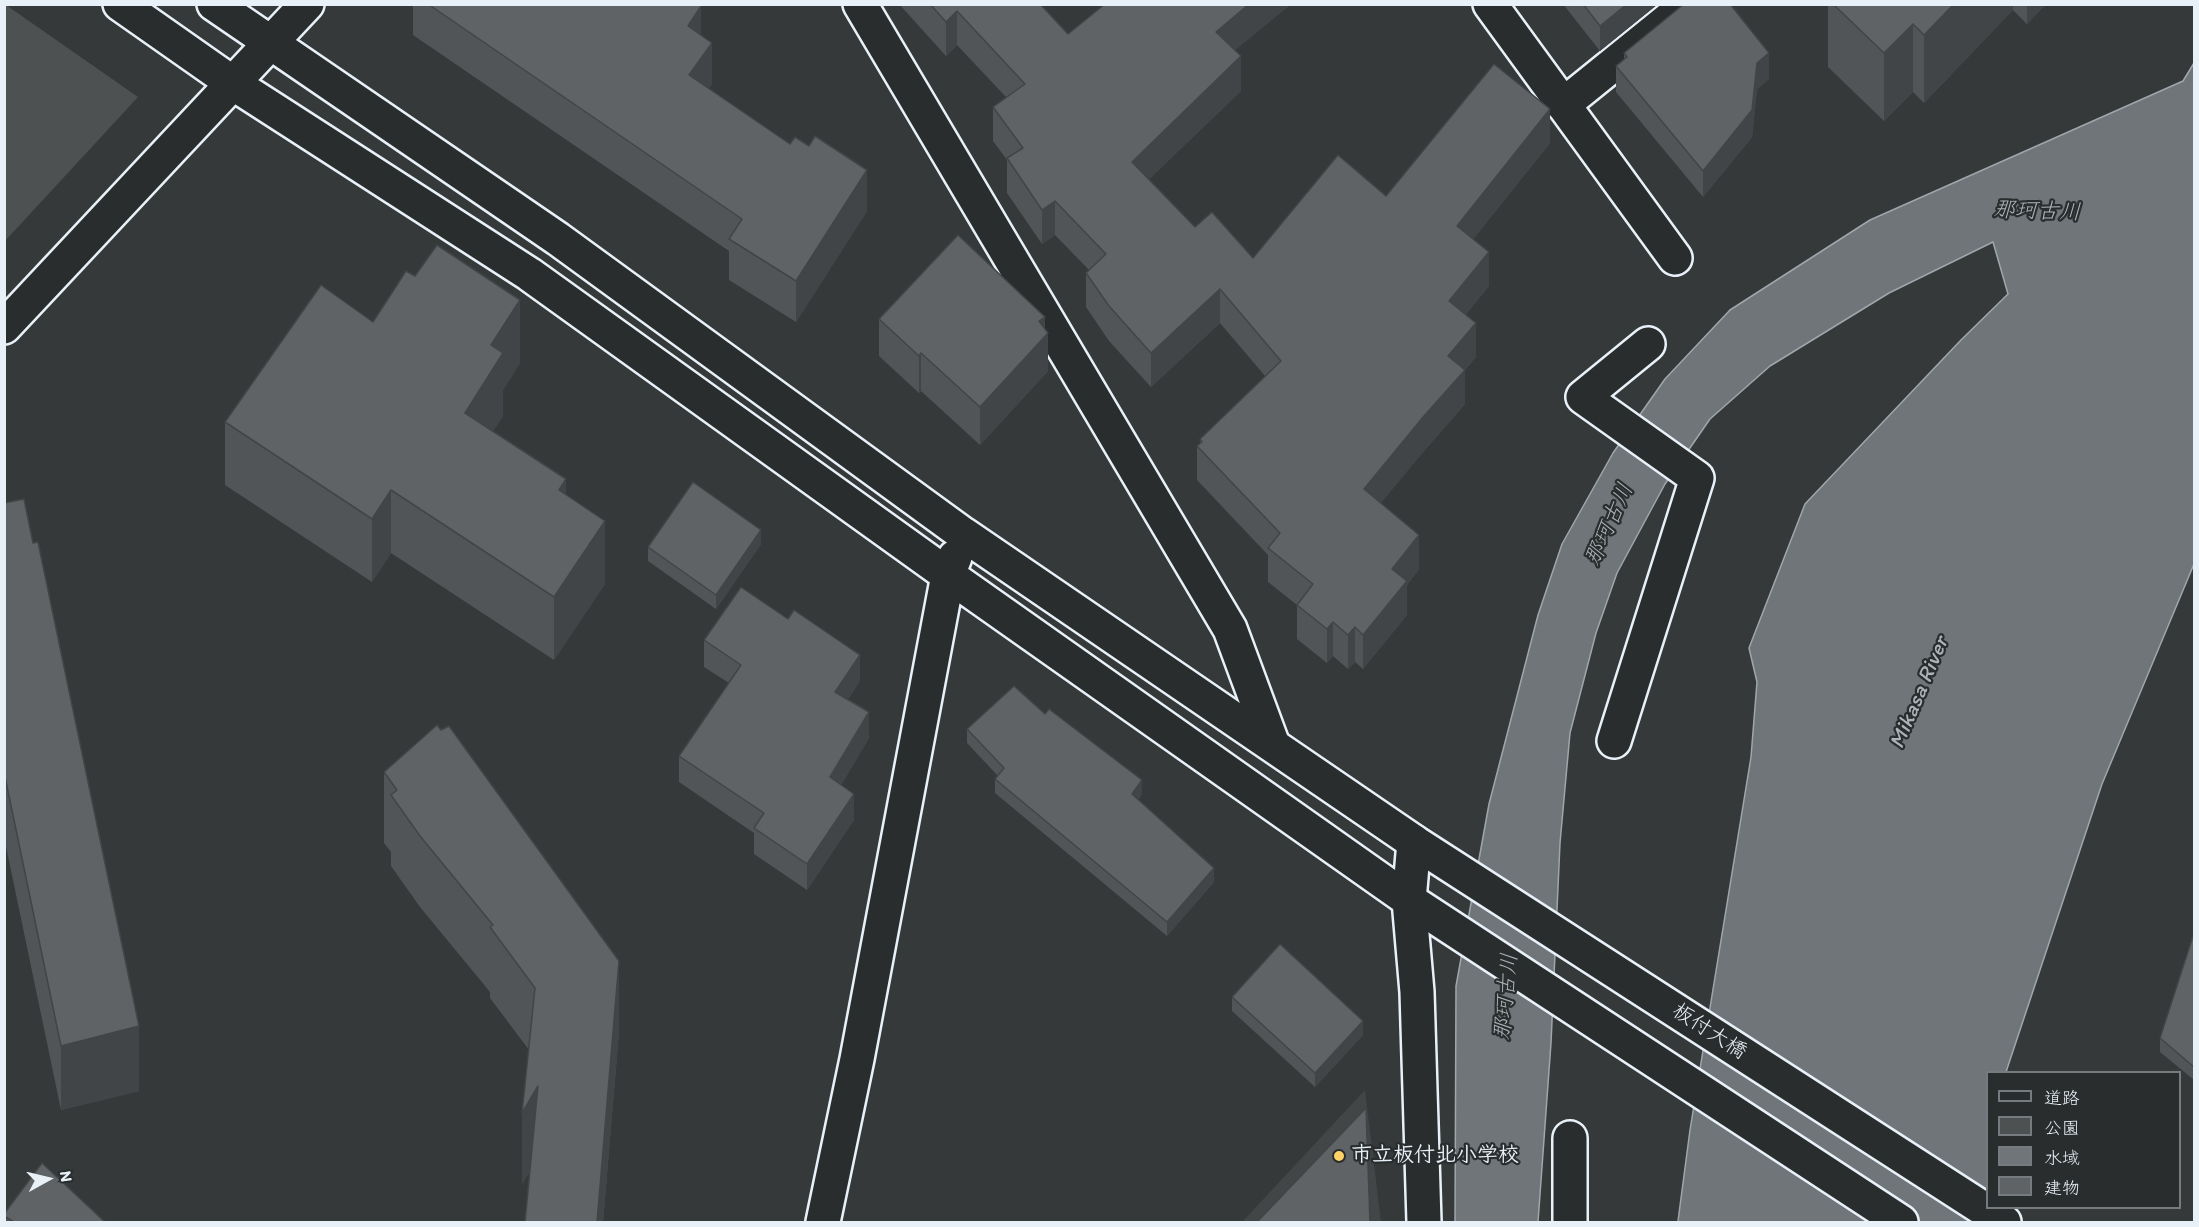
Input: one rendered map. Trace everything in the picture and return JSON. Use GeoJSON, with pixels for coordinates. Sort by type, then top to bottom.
{"type":"FeatureCollection","features":[{"type":"Feature","properties":{"kind":"street"},"geometry":{"type":"LineString","coordinates":[[120,4],[234,84],[529,274],[948,575],[1409,900],[1901,1222]]}},
{"type":"Feature","properties":{"kind":"street","name":"板付大橋"},"geometry":{"type":"LineString","coordinates":[[214,4],[558,239],[963,534],[1414,842],[2004,1222]]}},
{"type":"Feature","properties":{"kind":"street"},"geometry":{"type":"LineString","coordinates":[[4,327],[307,4]]}},
{"type":"Feature","properties":{"kind":"street"},"geometry":{"type":"LineString","coordinates":[[860,4],[1230,629],[1273,745]]}},
{"type":"Feature","properties":{"kind":"street"},"geometry":{"type":"LineString","coordinates":[[1490,4],[1675,258]]}},
{"type":"Feature","properties":{"kind":"street"},"geometry":{"type":"LineString","coordinates":[[1563,105],[1688,4]]}},
{"type":"Feature","properties":{"kind":"street"},"geometry":{"type":"LineString","coordinates":[[1614,741],[1697,478],[1582,397],[1648,344]]}},
{"type":"Feature","properties":{"kind":"street"},"geometry":{"type":"LineString","coordinates":[[823,1222],[857,1059],[948,575],[963,534]]}},
{"type":"Feature","properties":{"kind":"street"},"geometry":{"type":"LineString","coordinates":[[1414,842],[1409,900],[1417,992],[1424,1222]]}},
{"type":"Feature","properties":{"kind":"street"},"geometry":{"type":"LineString","coordinates":[[1570,1137],[1570,1222]]}},
{"type":"Feature","properties":{"kind":"shaded area","name":"市立板付北小学校"},"geometry":{"type":"Polygon","coordinates":[[[1365,1090],[1381,1222],[1242,1222],[1365,1090]]]}},
{"type":"Feature","properties":{"kind":"green space"},"geometry":{"type":"Polygon","coordinates":[[[4,5],[138,97],[5,241],[4,5]]]}},
{"type":"Feature","properties":{"kind":"water"},"geometry":{"type":"Polygon","coordinates":[[[2194,63],[2194,564],[2102,784],[2006,1071],[1986,1071],[1986,1209],[1988,1209],[1991,1222],[1678,1221],[1690,1130],[1751,757],[1757,682],[1749,648],[1805,504],[1961,340],[2008,294],[1993,242],[1889,293],[1770,366],[1710,419],[1665,484],[1617,573],[1596,633],[1570,733],[1560,843],[1551,1043],[1538,1222],[1455,1222],[1456,986],[1489,804],[1538,615],[1562,544],[1613,453],[1665,379],[1730,310],[1870,220],[2183,81],[2194,63]]]}},
{"type":"Feature","properties":{"kind":"building"},"geometry":{"type":"Polygon","coordinates":[[[428,4],[700,4],[701,6],[688,26],[712,43],[689,75],[790,144],[795,137],[809,146],[815,136],[867,170],[796,281],[729,239],[742,219],[428,4]]]}},
{"type":"Feature","properties":{"kind":"building"},"geometry":{"type":"Polygon","coordinates":[[[930,4],[1040,4],[1068,34],[1105,4],[1249,4],[1216,32],[1241,56],[1132,162],[1195,227],[1212,212],[1253,258],[1338,155],[1386,196],[1494,64],[1550,109],[1457,226],[1489,252],[1449,301],[1476,323],[1448,356],[1465,370],[1364,489],[1419,535],[1392,569],[1407,581],[1363,635],[1355,627],[1348,635],[1333,622],[1327,629],[1297,605],[1313,584],[1268,548],[1280,533],[1197,446],[1202,442],[1200,439],[1281,361],[1220,289],[1151,353],[1109,306],[1086,273],[1106,254],[1055,201],[1042,210],[1007,158],[1023,148],[993,107],[1025,84],[957,11],[946,22],[930,4]]]}},
{"type":"Feature","properties":{"kind":"building"},"geometry":{"type":"Polygon","coordinates":[[[1583,4],[1627,4],[1600,26],[1583,4]]]}},
{"type":"Feature","properties":{"kind":"building"},"geometry":{"type":"Polygon","coordinates":[[[1684,4],[1730,4],[1769,53],[1757,63],[1752,110],[1703,171],[1616,66],[1627,57],[1624,53],[1684,4]]]}},
{"type":"Feature","properties":{"kind":"building"},"geometry":{"type":"Polygon","coordinates":[[[1833,4],[1954,4],[1924,35],[1913,24],[1884,53],[1833,4]]]}},
{"type":"Feature","properties":{"kind":"building"},"geometry":{"type":"Polygon","coordinates":[[[958,235],[1045,317],[1039,321],[1048,333],[980,407],[921,353],[919,356],[879,319],[958,235]]]}},
{"type":"Feature","properties":{"kind":"building"},"geometry":{"type":"Polygon","coordinates":[[[437,245],[520,300],[491,345],[503,353],[465,413],[566,479],[559,490],[605,521],[554,597],[391,490],[372,519],[225,422],[321,285],[373,322],[406,271],[415,276],[437,245]]]}},
{"type":"Feature","properties":{"kind":"building"},"geometry":{"type":"Polygon","coordinates":[[[693,482],[761,530],[716,595],[648,547],[693,482]]]}},
{"type":"Feature","properties":{"kind":"building"},"geometry":{"type":"Polygon","coordinates":[[[24,499],[33,543],[38,542],[139,1026],[61,1046],[4,772],[4,503],[24,499]]]}},
{"type":"Feature","properties":{"kind":"building"},"geometry":{"type":"Polygon","coordinates":[[[741,587],[788,619],[794,610],[860,655],[835,692],[869,712],[830,777],[854,794],[807,864],[754,828],[764,813],[679,756],[741,665],[704,640],[741,587]]]}},
{"type":"Feature","properties":{"kind":"building"},"geometry":{"type":"Polygon","coordinates":[[[1014,686],[1045,714],[1049,709],[1142,780],[1132,794],[1214,868],[1167,922],[995,779],[1004,768],[967,729],[1014,686]]]}},
{"type":"Feature","properties":{"kind":"building"},"geometry":{"type":"Polygon","coordinates":[[[437,725],[441,730],[449,726],[619,961],[597,1222],[525,1222],[538,1086],[522,1113],[535,988],[490,927],[493,925],[420,836],[391,795],[397,790],[384,772],[437,725]]]}},
{"type":"Feature","properties":{"kind":"building"},"geometry":{"type":"Polygon","coordinates":[[[2194,933],[2194,1067],[2160,1038],[2194,933]]]}},
{"type":"Feature","properties":{"kind":"building"},"geometry":{"type":"Polygon","coordinates":[[[1280,944],[1363,1021],[1315,1073],[1232,997],[1280,944]]]}},
{"type":"Feature","properties":{"kind":"building","name":"市立板付北小学校"},"geometry":{"type":"Polygon","coordinates":[[[1366,1108],[1370,1222],[1257,1222],[1366,1108]]]}},
{"type":"Feature","properties":{"kind":"building"},"geometry":{"type":"Polygon","coordinates":[[[42,1163],[105,1222],[14,1222],[4,1216],[42,1163]]]}},
{"type":"Feature","properties":{"kind":"place","name":"市立板付北小学校"},"geometry":{"type":"Point","coordinates":[1339,1156]}},
{"type":"Feature","properties":{"kind":"water label","name":"那珂古川"},"geometry":{"type":"Point","coordinates":[2037,212]}},
{"type":"Feature","properties":{"kind":"water label","name":"那珂古川"},"geometry":{"type":"Point","coordinates":[1610,525]}},
{"type":"Feature","properties":{"kind":"water label","name":"Mikasa River"},"geometry":{"type":"Point","coordinates":[1920,693]}},
{"type":"Feature","properties":{"kind":"water label","name":"那珂古川"},"geometry":{"type":"Point","coordinates":[1507,997]}}]}
